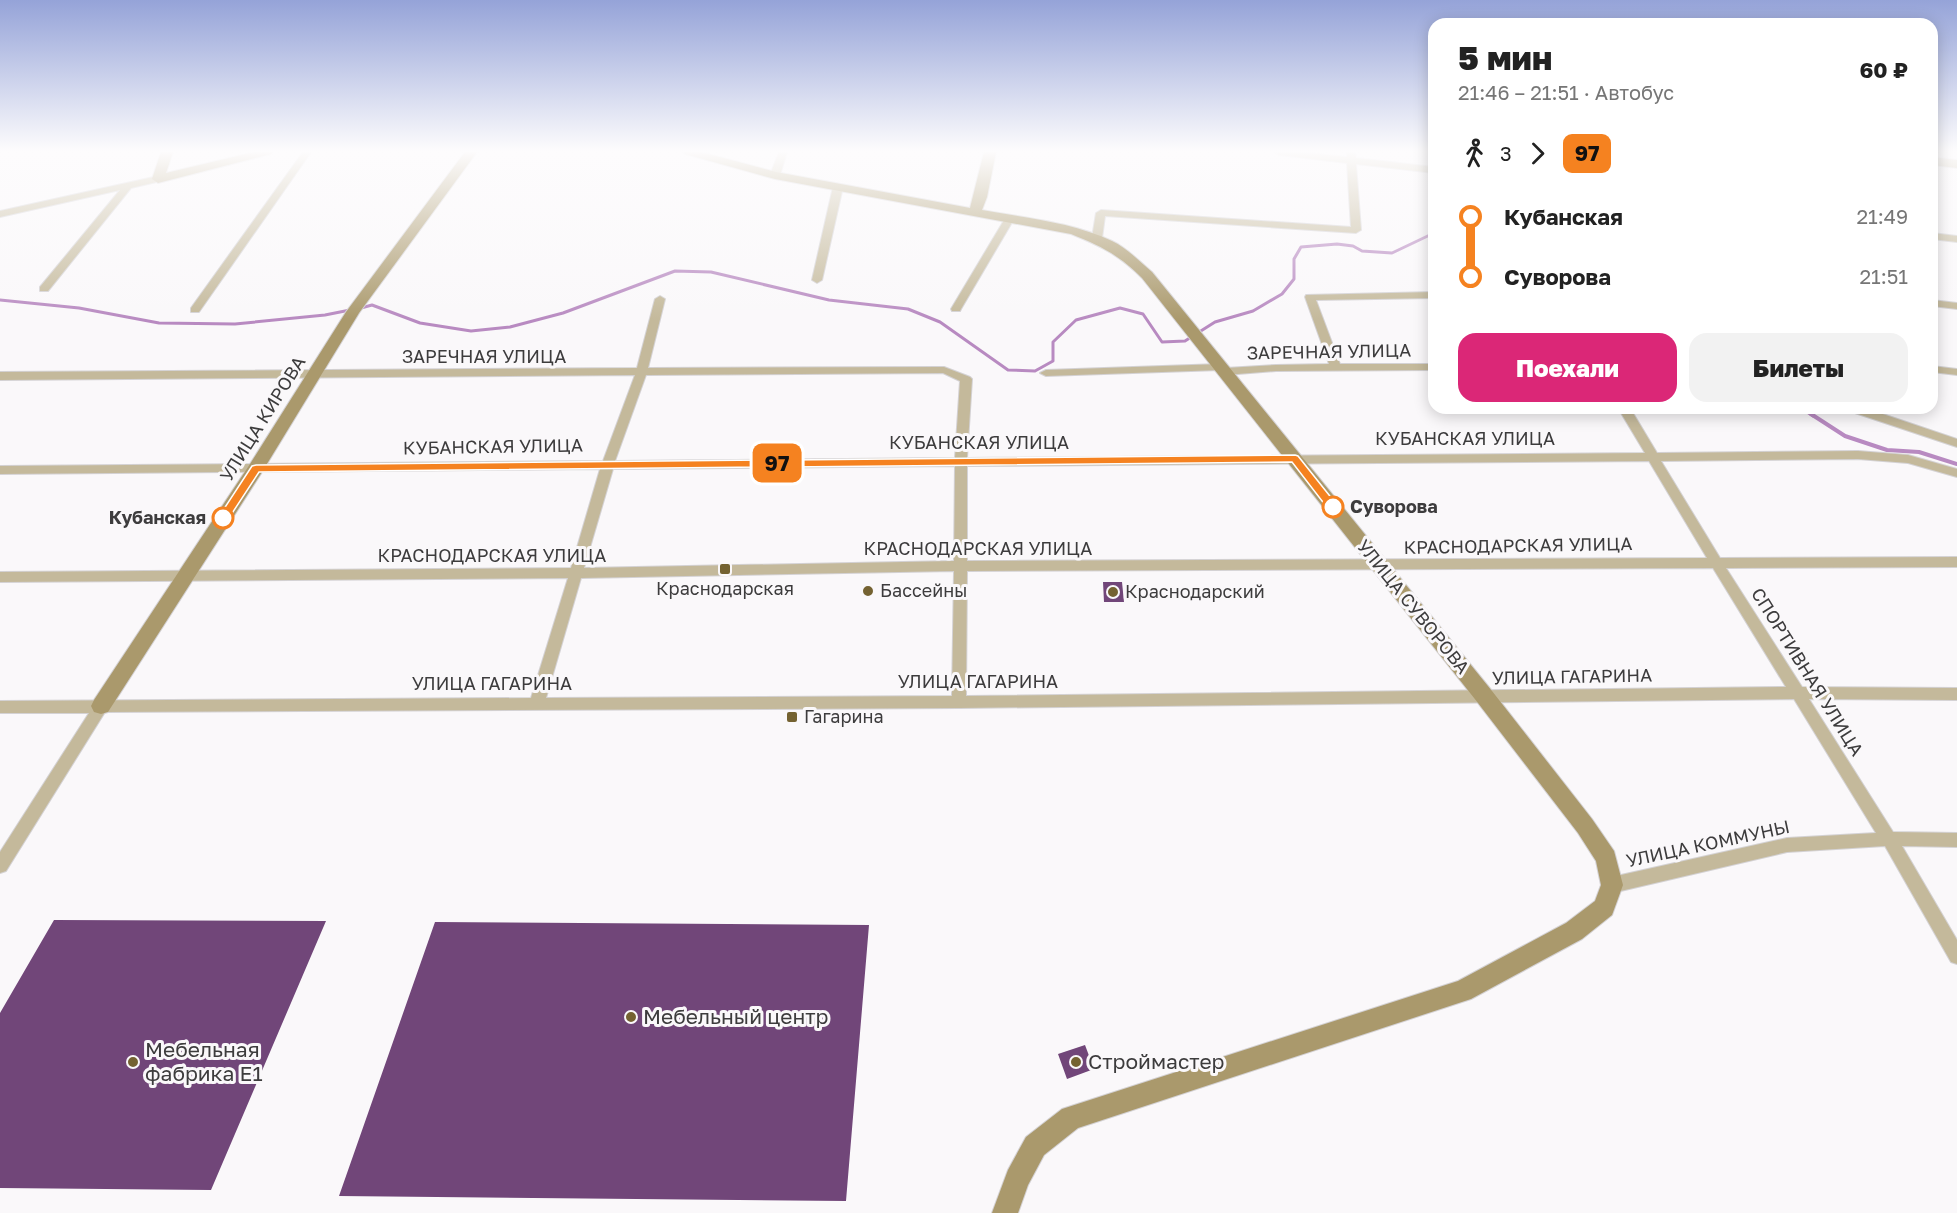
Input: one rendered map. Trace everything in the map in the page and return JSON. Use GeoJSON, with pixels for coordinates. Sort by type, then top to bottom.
{"type":"FeatureCollection","features":[{"type":"Feature","properties":{"kind":"street"},"geometry":{"type":"LineString","coordinates":[[1,215],[29,209]]}},
{"type":"Feature","properties":{"kind":"street"},"geometry":{"type":"LineString","coordinates":[[44,289],[110,209]]}},
{"type":"Feature","properties":{"kind":"street"},"geometry":{"type":"LineString","coordinates":[[195,310],[267,209]]}},
{"type":"Feature","properties":{"kind":"street","name":"УЛИЦА КИРОВА"},"geometry":{"type":"LineString","coordinates":[[0,866],[256,468],[356,307],[429,209]]}},
{"type":"Feature","properties":{"kind":"street"},"geometry":{"type":"LineString","coordinates":[[817,280],[833,209]]}},
{"type":"Feature","properties":{"kind":"street","name":"УЛИЦА СУВОРОВА"},"geometry":{"type":"LineString","coordinates":[[956,209],[1074,231],[1096,238],[1128,257],[1147,275],[1485,697],[1585,826],[1606,858],[1612,885]]}},
{"type":"Feature","properties":{"kind":"street"},"geometry":{"type":"LineString","coordinates":[[1096,238],[1101,213],[1356,230],[1355,209]]}},
{"type":"Feature","properties":{"kind":"street"},"geometry":{"type":"LineString","coordinates":[[956,309],[1009,219]]}},
{"type":"Feature","properties":{"kind":"street"},"geometry":{"type":"LineString","coordinates":[[1938,236],[1957,238]]}},
{"type":"Feature","properties":{"kind":"street"},"geometry":{"type":"LineString","coordinates":[[1336,367],[1310,297],[1428,295]]}},
{"type":"Feature","properties":{"kind":"street"},"geometry":{"type":"LineString","coordinates":[[537,704],[608,464],[642,372],[660,299]]}},
{"type":"Feature","properties":{"kind":"street"},"geometry":{"type":"LineString","coordinates":[[1938,304],[1957,306]]}},
{"type":"Feature","properties":{"kind":"street","name":"ЗАРЕЧНАЯ УЛИЦА"},"geometry":{"type":"LineString","coordinates":[[1046,374],[1428,367]]}},
{"type":"Feature","properties":{"kind":"street","name":"ЗАРЕЧНАЯ УЛИЦА"},"geometry":{"type":"LineString","coordinates":[[0,376],[944,370],[966,379],[961,462]]}},
{"type":"Feature","properties":{"kind":"street"},"geometry":{"type":"LineString","coordinates":[[1938,370],[1957,372]]}},
{"type":"Feature","properties":{"kind":"street","name":"СПОРТИВНАЯ УЛИЦА"},"geometry":{"type":"LineString","coordinates":[[1628,414],[1714,561],[1889,839],[1957,956]]}},
{"type":"Feature","properties":{"kind":"street"},"geometry":{"type":"LineString","coordinates":[[1871,414],[1957,443]]}},
{"type":"Feature","properties":{"kind":"street","name":"КУБАНСКАЯ УЛИЦА"},"geometry":{"type":"LineString","coordinates":[[0,470],[1858,455],[1908,459],[1957,473]]}},
{"type":"Feature","properties":{"kind":"street"},"geometry":{"type":"LineString","coordinates":[[959,702],[961,462]]}},
{"type":"Feature","properties":{"kind":"street","name":"КРАСНОДАРСКАЯ УЛИЦА"},"geometry":{"type":"LineString","coordinates":[[0,577],[576,573],[960,566],[1379,566],[1714,561],[1957,562]]}},
{"type":"Feature","properties":{"kind":"street","name":"УЛИЦА ГАГАРИНА"},"geometry":{"type":"LineString","coordinates":[[0,707],[959,702],[1796,693],[1957,694]]}},
{"type":"Feature","properties":{"kind":"street","name":"УЛИЦА КОММУНЫ"},"geometry":{"type":"LineString","coordinates":[[1612,885],[1787,845],[1889,839],[1957,840]]}},
{"type":"Feature","properties":{"kind":"street"},"geometry":{"type":"LineString","coordinates":[[1005,1213],[1017,1179],[1035,1146],[1071,1118],[1463,991],[1574,931],[1604,909],[1612,885]]}},
{"type":"Feature","properties":{"kind":"building","name":"Краснодарский"},"geometry":{"type":"Polygon","coordinates":[[[1103,582],[1122,582],[1124,602],[1104,602],[1103,582]]]}},
{"type":"Feature","properties":{"kind":"building","name":"Мебельная фабрика Е1"},"geometry":{"type":"Polygon","coordinates":[[[54,920],[326,921],[211,1190],[0,1188],[0,1013],[54,920]]]}},
{"type":"Feature","properties":{"kind":"building","name":"Мебельный центр"},"geometry":{"type":"Polygon","coordinates":[[[435,922],[869,925],[846,1201],[339,1196],[435,922]]]}},
{"type":"Feature","properties":{"kind":"building","name":"Строймастер"},"geometry":{"type":"Polygon","coordinates":[[[1085,1045],[1094,1069],[1067,1079],[1058,1054],[1085,1045]]]}},
{"type":"Feature","properties":{"kind":"waterway"},"geometry":{"type":"LineString","coordinates":[[361,308],[372,305],[420,323],[471,331],[510,327],[563,313],[675,271],[711,272],[829,300],[908,309],[940,322],[1008,370],[1035,371],[1053,361],[1053,342],[1076,320],[1120,308],[1143,314],[1162,342],[1185,341],[1215,322],[1253,311],[1282,294],[1294,279],[1294,259],[1301,247],[1337,244],[1353,246],[1362,251],[1392,253],[1428,236]]}},
{"type":"Feature","properties":{"kind":"waterway"},"geometry":{"type":"LineString","coordinates":[[0,300],[79,308],[159,323],[235,324],[325,315],[350,310]]}},
{"type":"Feature","properties":{"kind":"waterway"},"geometry":{"type":"LineString","coordinates":[[1811,414],[1845,436],[1887,450],[1919,452],[1957,464]]}},
{"type":"Feature","properties":{"kind":"bus line","name":"97"},"geometry":{"type":"LineString","coordinates":[[223,518],[256,468],[608,464],[1295,459],[1333,507]]}},
{"type":"Feature","properties":{"kind":"place","name":"Суворова"},"geometry":{"type":"Point","coordinates":[1333,507]}},
{"type":"Feature","properties":{"kind":"place","name":"Кубанская"},"geometry":{"type":"Point","coordinates":[223,518]}},
{"type":"Feature","properties":{"kind":"place","name":"Краснодарская"},"geometry":{"type":"Point","coordinates":[725,569]}},
{"type":"Feature","properties":{"kind":"place","name":"Бассейны"},"geometry":{"type":"Point","coordinates":[868,591]}},
{"type":"Feature","properties":{"kind":"place","name":"Краснодарский"},"geometry":{"type":"Point","coordinates":[1113,592]}},
{"type":"Feature","properties":{"kind":"place","name":"Гагарина"},"geometry":{"type":"Point","coordinates":[792,717]}},
{"type":"Feature","properties":{"kind":"place","name":"Мебельный центр"},"geometry":{"type":"Point","coordinates":[631,1017]}},
{"type":"Feature","properties":{"kind":"place","name":"Мебельная фабрика Е1"},"geometry":{"type":"Point","coordinates":[133,1062]}},
{"type":"Feature","properties":{"kind":"place","name":"Строймастер"},"geometry":{"type":"Point","coordinates":[1076,1062]}}]}
